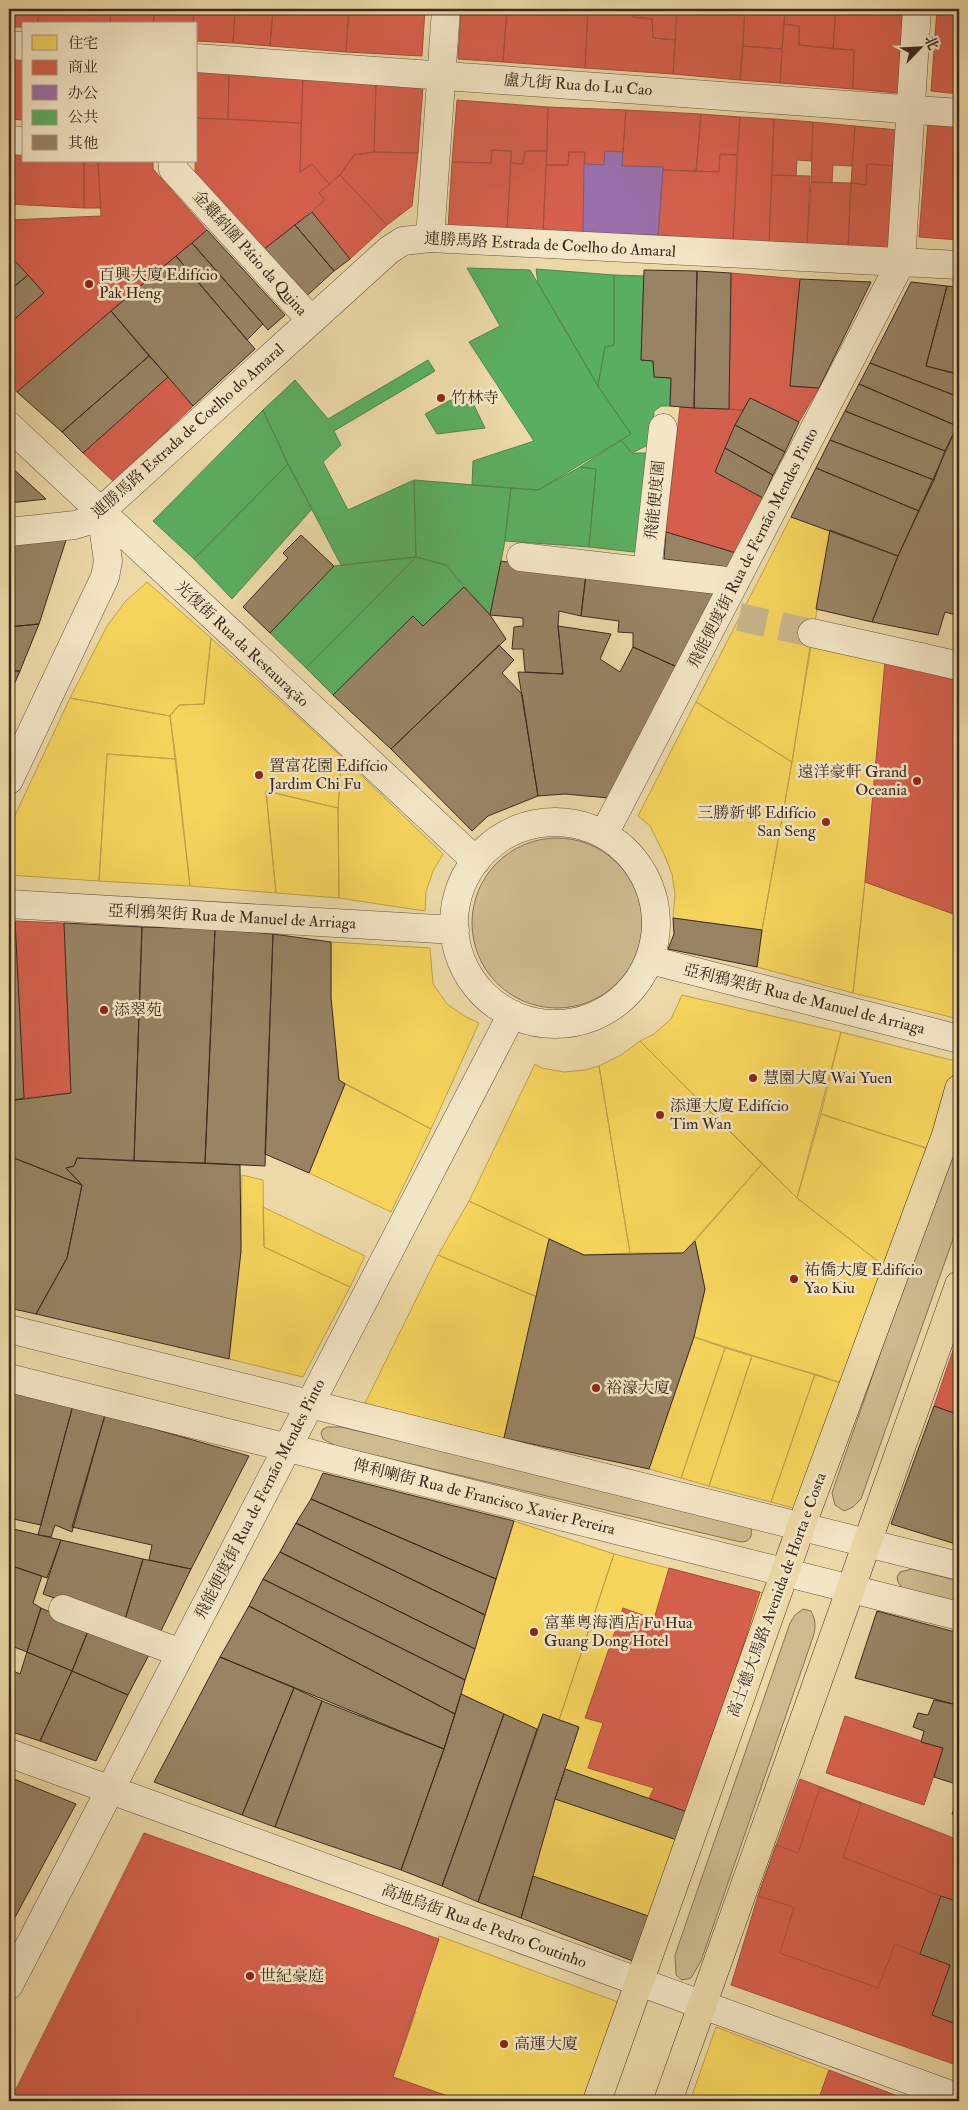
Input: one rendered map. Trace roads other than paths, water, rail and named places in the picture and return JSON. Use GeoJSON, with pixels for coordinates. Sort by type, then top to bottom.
{"type":"FeatureCollection","features":[{"type":"Feature","properties":{"kind":"main road","name":"高士德大馬路 Avenida de Horta e Costa"},"geometry":{"type":"LineString","coordinates":[[597,2101],[801,1527],[946,1134],[959,1089]]}},
{"type":"Feature","properties":{"kind":"main road"},"geometry":{"type":"LineString","coordinates":[[668,2101],[959,1285]]}},
{"type":"Feature","properties":{"kind":"street"},"geometry":{"type":"LineString","coordinates":[[430,238],[446,9]]}},
{"type":"Feature","properties":{"kind":"street"},"geometry":{"type":"LineString","coordinates":[[901,262],[917,9]]}},
{"type":"Feature","properties":{"kind":"street"},"geometry":{"type":"LineString","coordinates":[[9,45],[22,46]]}},
{"type":"Feature","properties":{"kind":"street","name":"盧九街 Rua do Lu Cao"},"geometry":{"type":"LineString","coordinates":[[198,58],[959,112]]}},
{"type":"Feature","properties":{"kind":"street"},"geometry":{"type":"LineString","coordinates":[[9,140],[22,141]]}},
{"type":"Feature","properties":{"kind":"street","name":"金雞納圍 Pátio da Quina"},"geometry":{"type":"LineString","coordinates":[[173,162],[173,169],[311,320]]}},
{"type":"Feature","properties":{"kind":"street","name":"連勝馬路 Estrada de Coelho do Amaral"},"geometry":{"type":"LineString","coordinates":[[9,532],[75,525],[91,520],[395,245],[411,239],[430,238],[959,265]]}},
{"type":"Feature","properties":{"kind":"street","name":"飛能便度街 Rua de Fernão Mendes Pinto"},"geometry":{"type":"LineString","coordinates":[[604,834],[729,615],[735,582],[901,262]]}},
{"type":"Feature","properties":{"kind":"street","name":"光復街 Rua da Restauração"},"geometry":{"type":"LineString","coordinates":[[9,426],[476,861]]}},
{"type":"Feature","properties":{"kind":"street","name":"飛能便度圍"},"geometry":{"type":"LineString","coordinates":[[647,572],[662,428]]}},
{"type":"Feature","properties":{"kind":"street"},"geometry":{"type":"LineString","coordinates":[[101,512],[108,561],[105,577]]}},
{"type":"Feature","properties":{"kind":"street"},"geometry":{"type":"LineString","coordinates":[[9,780],[105,577],[115,564],[144,553]]}},
{"type":"Feature","properties":{"kind":"street"},"geometry":{"type":"LineString","coordinates":[[521,556],[735,582]]}},
{"type":"Feature","properties":{"kind":"street"},"geometry":{"type":"LineString","coordinates":[[812,633],[959,666]]}},
{"type":"Feature","properties":{"kind":"street"},"geometry":{"type":"LineString","coordinates":[[540,822],[573,823],[604,834],[618,844],[631,855],[649,884],[657,916],[654,950],[640,980],[617,1004],[603,1013],[587,1020],[554,1025],[529,1021],[512,1014],[492,1002],[470,977],[462,962],[455,930],[454,913],[458,896],[463,880],[476,861],[494,842],[508,833],[540,822]]}},
{"type":"Feature","properties":{"kind":"street","name":"亞利鴉架街 Rua de Manuel de Arriaga"},"geometry":{"type":"LineString","coordinates":[[9,904],[455,930]]}},
{"type":"Feature","properties":{"kind":"street","name":"亞利鴉架街 Rua de Manuel de Arriaga"},"geometry":{"type":"LineString","coordinates":[[650,960],[959,1038]]}},
{"type":"Feature","properties":{"kind":"street","name":"飛能便度街 Rua de Fernão Mendes Pinto"},"geometry":{"type":"LineString","coordinates":[[9,1985],[512,1014]]}},
{"type":"Feature","properties":{"kind":"street"},"geometry":{"type":"LineString","coordinates":[[9,1329],[959,1566]]}},
{"type":"Feature","properties":{"kind":"street","name":"俾利喇街 Rua de Francisco Xavier Pereira"},"geometry":{"type":"LineString","coordinates":[[9,1378],[959,1616]]}},
{"type":"Feature","properties":{"kind":"street"},"geometry":{"type":"LineString","coordinates":[[63,1609],[181,1653]]}},
{"type":"Feature","properties":{"kind":"street","name":"高地烏街 Rua de Pedro Coutinho"},"geometry":{"type":"LineString","coordinates":[[9,1753],[959,2098]]}},
{"type":"Feature","properties":{"kind":"tunnel"},"geometry":{"type":"LineString","coordinates":[[739,617],[812,633]]}},
{"type":"Feature","properties":{"kind":"place","name":"百興大廈 Edifício Pak Heng"},"geometry":{"type":"Point","coordinates":[89,284]}},
{"type":"Feature","properties":{"kind":"place","name":"竹林寺"},"geometry":{"type":"Point","coordinates":[441,398]}},
{"type":"Feature","properties":{"kind":"place","name":"置富花園 Edifício Jardim Chi Fu"},"geometry":{"type":"Point","coordinates":[259,775]}},
{"type":"Feature","properties":{"kind":"place","name":"遠洋豪軒 Grand Oceania"},"geometry":{"type":"Point","coordinates":[917,781]}},
{"type":"Feature","properties":{"kind":"place","name":"三勝新邨 Edifício San Seng"},"geometry":{"type":"Point","coordinates":[826,822]}},
{"type":"Feature","properties":{"kind":"place","name":"添翠苑"},"geometry":{"type":"Point","coordinates":[104,1010]}},
{"type":"Feature","properties":{"kind":"place","name":"慧園大廈 Wai Yuen"},"geometry":{"type":"Point","coordinates":[753,1078]}},
{"type":"Feature","properties":{"kind":"place","name":"添運大廈 Edifício Tim Wan"},"geometry":{"type":"Point","coordinates":[660,1115]}},
{"type":"Feature","properties":{"kind":"place","name":"祐僑大廈 Edifício Yao Kiu"},"geometry":{"type":"Point","coordinates":[794,1279]}},
{"type":"Feature","properties":{"kind":"place","name":"裕濠大廈"},"geometry":{"type":"Point","coordinates":[596,1388]}},
{"type":"Feature","properties":{"kind":"place","name":"富華粵海酒店 Fu Hua Guang Dong Hotel"},"geometry":{"type":"Point","coordinates":[534,1632]}},
{"type":"Feature","properties":{"kind":"place","name":"世紀豪庭"},"geometry":{"type":"Point","coordinates":[250,1976]}},
{"type":"Feature","properties":{"kind":"place","name":"高運大廈"},"geometry":{"type":"Point","coordinates":[504,2044]}}]}
